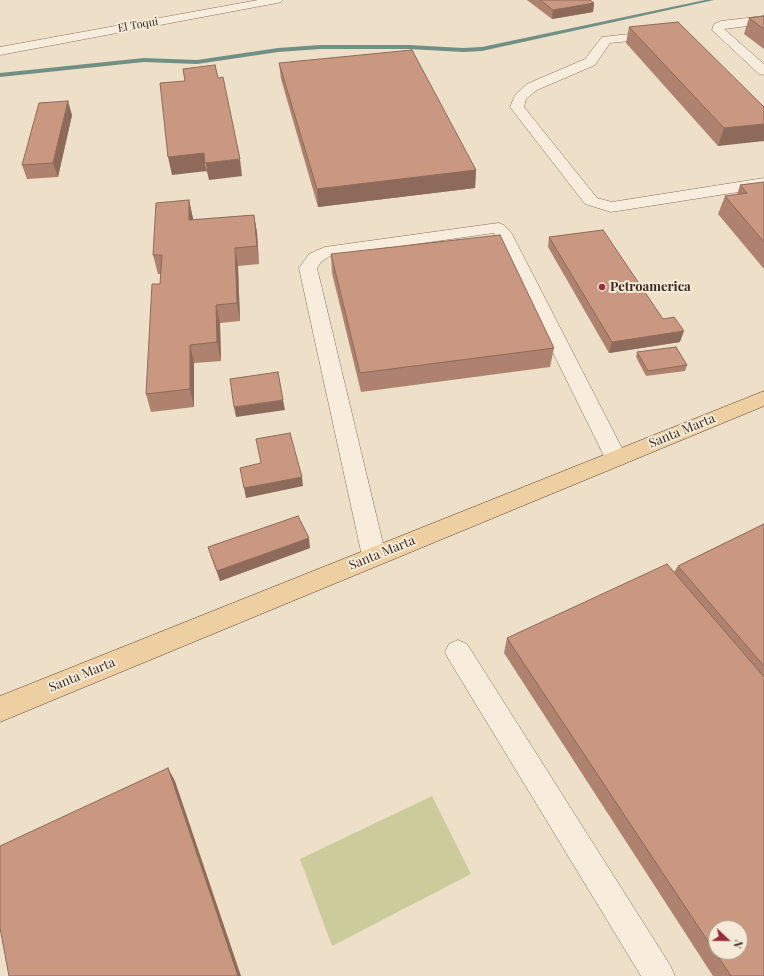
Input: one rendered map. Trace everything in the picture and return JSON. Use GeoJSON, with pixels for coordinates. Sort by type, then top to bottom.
{"type":"FeatureCollection","features":[{"type":"Feature","properties":{"kind":"main road","name":"Santa Marta"},"geometry":{"type":"LineString","coordinates":[[0,709],[764,398]]}},
{"type":"Feature","properties":{"kind":"street","name":"El Toqui"},"geometry":{"type":"LineString","coordinates":[[0,51],[277,0]]}},
{"type":"Feature","properties":{"kind":"street"},"geometry":{"type":"LineString","coordinates":[[764,20],[725,24],[718,27],[718,30],[764,71]]}},
{"type":"Feature","properties":{"kind":"street"},"geometry":{"type":"LineString","coordinates":[[666,34],[606,40],[590,62],[532,87],[520,98],[517,107],[591,201],[611,207],[764,183]]}},
{"type":"Feature","properties":{"kind":"street"},"geometry":{"type":"LineString","coordinates":[[374,556],[308,268],[315,258],[325,252],[498,228],[504,234],[616,458]]}},
{"type":"Feature","properties":{"kind":"street"},"geometry":{"type":"LineString","coordinates":[[458,652],[659,976]]}},
{"type":"Feature","properties":{"kind":"green space"},"geometry":{"type":"Polygon","coordinates":[[[432,796],[471,874],[332,946],[300,859],[432,796]]]}},
{"type":"Feature","properties":{"kind":"building"},"geometry":{"type":"Polygon","coordinates":[[[540,0],[590,0],[594,3],[553,10],[540,0]]]}},
{"type":"Feature","properties":{"kind":"building"},"geometry":{"type":"Polygon","coordinates":[[[764,16],[764,29],[749,18],[764,16]]]}},
{"type":"Feature","properties":{"kind":"building"},"geometry":{"type":"Polygon","coordinates":[[[678,22],[764,107],[764,124],[724,128],[629,27],[678,22]]]}},
{"type":"Feature","properties":{"kind":"building"},"geometry":{"type":"Polygon","coordinates":[[[412,50],[476,170],[317,189],[279,63],[412,50]]]}},
{"type":"Feature","properties":{"kind":"building"},"geometry":{"type":"Polygon","coordinates":[[[215,65],[218,78],[223,77],[240,159],[205,163],[204,153],[168,157],[160,83],[185,81],[183,69],[215,65]]]}},
{"type":"Feature","properties":{"kind":"building"},"geometry":{"type":"Polygon","coordinates":[[[68,101],[53,163],[22,165],[39,103],[68,101]]]}},
{"type":"Feature","properties":{"kind":"building"},"geometry":{"type":"Polygon","coordinates":[[[764,182],[764,242],[725,196],[747,193],[740,185],[764,182]]]}},
{"type":"Feature","properties":{"kind":"building"},"geometry":{"type":"Polygon","coordinates":[[[189,200],[189,220],[254,215],[257,246],[235,248],[237,303],[216,305],[217,342],[190,345],[190,389],[146,394],[152,284],[160,284],[162,255],[153,255],[156,203],[189,200]]]}},
{"type":"Feature","properties":{"kind":"building","name":"Petroamerica"},"geometry":{"type":"Polygon","coordinates":[[[603,230],[663,319],[674,317],[684,331],[612,342],[549,237],[603,230]]]}},
{"type":"Feature","properties":{"kind":"building"},"geometry":{"type":"Polygon","coordinates":[[[500,235],[554,348],[360,373],[331,254],[500,235]]]}},
{"type":"Feature","properties":{"kind":"building"},"geometry":{"type":"Polygon","coordinates":[[[676,347],[687,365],[648,371],[637,352],[676,347]]]}},
{"type":"Feature","properties":{"kind":"building"},"geometry":{"type":"Polygon","coordinates":[[[278,372],[283,400],[234,407],[230,379],[278,372]]]}},
{"type":"Feature","properties":{"kind":"building"},"geometry":{"type":"Polygon","coordinates":[[[290,433],[302,477],[244,488],[240,468],[261,463],[256,439],[290,433]]]}},
{"type":"Feature","properties":{"kind":"building"},"geometry":{"type":"Polygon","coordinates":[[[298,516],[309,538],[217,571],[208,547],[298,516]]]}},
{"type":"Feature","properties":{"kind":"building"},"geometry":{"type":"Polygon","coordinates":[[[764,524],[764,666],[678,566],[764,524]]]}},
{"type":"Feature","properties":{"kind":"building"},"geometry":{"type":"Polygon","coordinates":[[[667,564],[764,677],[764,976],[731,976],[720,960],[748,960],[748,920],[708,920],[708,941],[507,638],[667,564]]]}},
{"type":"Feature","properties":{"kind":"building"},"geometry":{"type":"Polygon","coordinates":[[[168,768],[238,976],[9,976],[0,928],[0,846],[168,768]]]}},
{"type":"Feature","properties":{"kind":"waterway"},"geometry":{"type":"LineString","coordinates":[[0,75],[144,60],[197,62],[278,50],[320,47],[409,47],[463,50],[482,49],[712,0]]}},
{"type":"Feature","properties":{"kind":"place","name":"Petroamerica"},"geometry":{"type":"Point","coordinates":[602,287]}}]}
